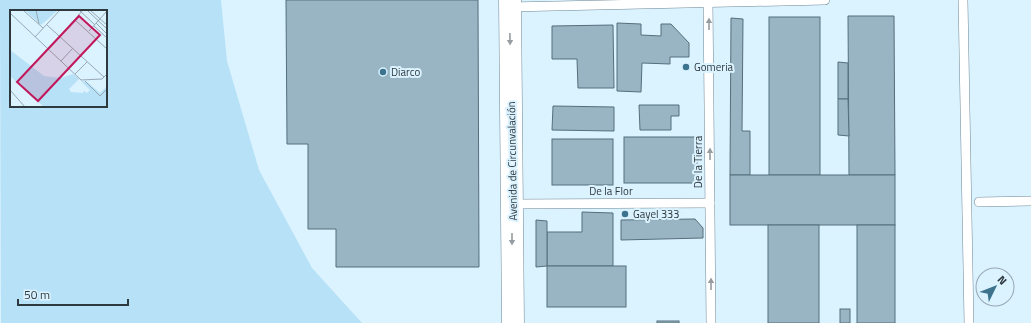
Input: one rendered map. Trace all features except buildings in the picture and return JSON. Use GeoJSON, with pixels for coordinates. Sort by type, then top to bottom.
{"type":"FeatureCollection","features":[{"type":"Feature","properties":{"kind":"street","name":"Avenida de Circunvalación"},"geometry":{"type":"LineString","coordinates":[[510,4],[513,323]]}},
{"type":"Feature","properties":{"kind":"lane"},"geometry":{"type":"LineString","coordinates":[[510,4],[825,0]]}},
{"type":"Feature","properties":{"kind":"lane"},"geometry":{"type":"LineString","coordinates":[[963,0],[969,323]]}},
{"type":"Feature","properties":{"kind":"lane","name":"De la Tierra"},"geometry":{"type":"LineString","coordinates":[[708,1],[711,323]]}},
{"type":"Feature","properties":{"kind":"lane"},"geometry":{"type":"LineString","coordinates":[[979,202],[1031,201]]}},
{"type":"Feature","properties":{"kind":"lane","name":"De la Flor"},"geometry":{"type":"LineString","coordinates":[[512,204],[710,203]]}},
{"type":"Feature","properties":{"kind":"shaded area"},"geometry":{"type":"Polygon","coordinates":[[[0,0],[221,0],[227,61],[259,170],[312,268],[362,323],[1,323],[0,0]]]}},
{"type":"Feature","properties":{"kind":"place","name":"Gomeria"},"geometry":{"type":"Point","coordinates":[686,67]}},
{"type":"Feature","properties":{"kind":"place","name":"Diarco"},"geometry":{"type":"Point","coordinates":[383,72]}},
{"type":"Feature","properties":{"kind":"place","name":"Gayel 333"},"geometry":{"type":"Point","coordinates":[625,214]}}]}
